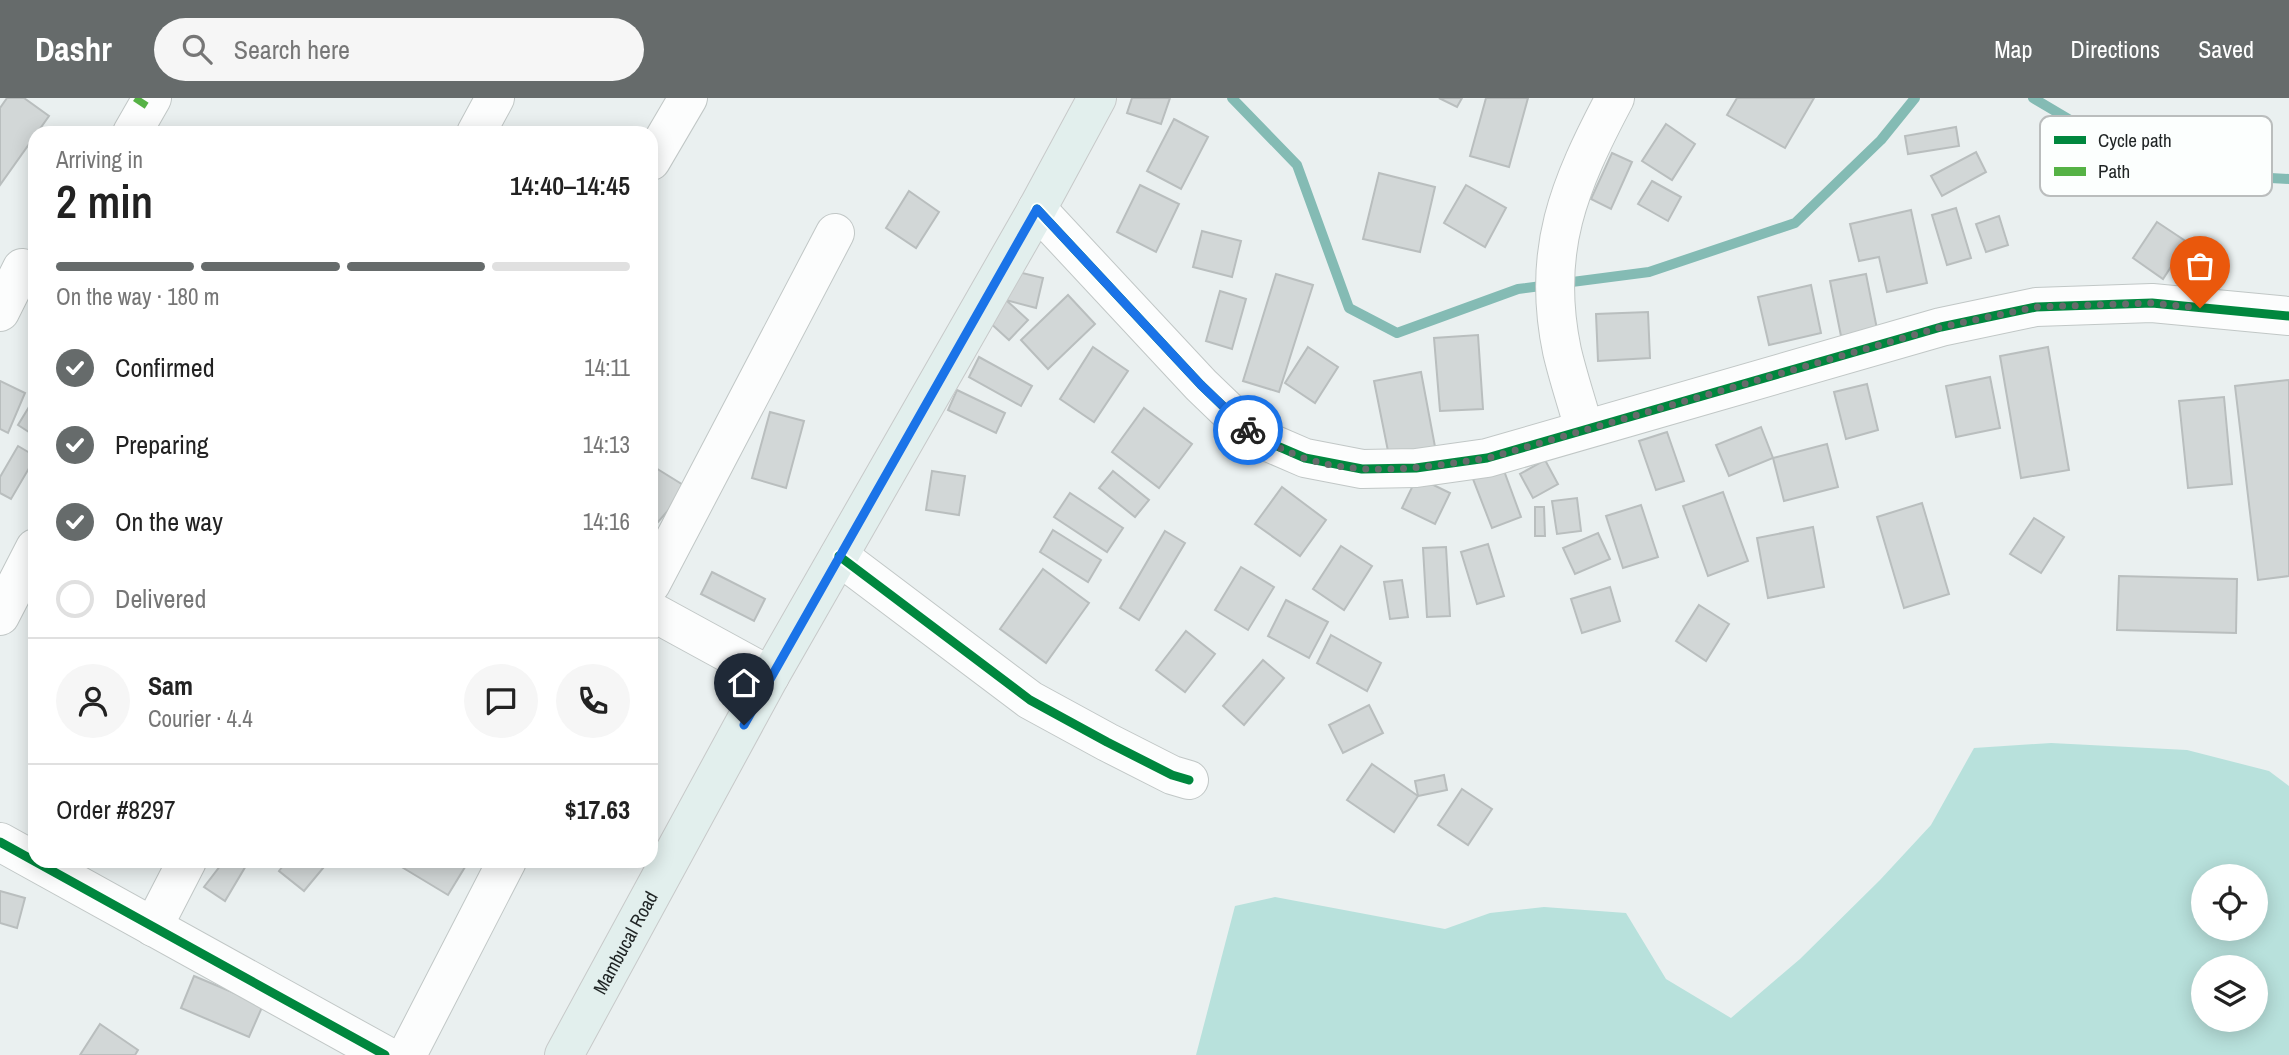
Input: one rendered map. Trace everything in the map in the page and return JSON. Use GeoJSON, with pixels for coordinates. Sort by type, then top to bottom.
{"type":"FeatureCollection","features":[{"type":"Feature","properties":{"kind":"main road","name":"Mambucal Road"},"geometry":{"type":"LineString","coordinates":[[564,1055],[771,676],[1037,209],[1097,98]]}},
{"type":"Feature","properties":{"kind":"street"},"geometry":{"type":"LineString","coordinates":[[136,126],[152,98]]}},
{"type":"Feature","properties":{"kind":"street"},"geometry":{"type":"LineString","coordinates":[[480,126],[495,98]]}},
{"type":"Feature","properties":{"kind":"street"},"geometry":{"type":"LineString","coordinates":[[658,149],[688,98]]}},
{"type":"Feature","properties":{"kind":"street"},"geometry":{"type":"LineString","coordinates":[[1584,429],[1562,350],[1556,286],[1558,239],[1570,192],[1615,98]]}},
{"type":"Feature","properties":{"kind":"street"},"geometry":{"type":"LineString","coordinates":[[1037,209],[1201,385],[1254,436],[1305,458],[1362,469],[1416,468],[1488,458],[1941,327],[2036,307],[2152,303],[2289,316]]}},
{"type":"Feature","properties":{"kind":"street"},"geometry":{"type":"LineString","coordinates":[[658,571],[835,233]]}},
{"type":"Feature","properties":{"kind":"street"},"geometry":{"type":"LineString","coordinates":[[0,312],[19,267]]}},
{"type":"Feature","properties":{"kind":"street"},"geometry":{"type":"LineString","coordinates":[[839,556],[1030,701],[1172,775],[1189,780]]}},
{"type":"Feature","properties":{"kind":"street"},"geometry":{"type":"LineString","coordinates":[[0,616],[28,562]]}},
{"type":"Feature","properties":{"kind":"street"},"geometry":{"type":"LineString","coordinates":[[658,615],[771,676]]}},
{"type":"Feature","properties":{"kind":"street"},"geometry":{"type":"LineString","coordinates":[[0,842],[28,858]]}},
{"type":"Feature","properties":{"kind":"street"},"geometry":{"type":"LineString","coordinates":[[47,868],[385,1055]]}},
{"type":"Feature","properties":{"kind":"street"},"geometry":{"type":"LineString","coordinates":[[153,927],[183,868]]}},
{"type":"Feature","properties":{"kind":"street"},"geometry":{"type":"LineString","coordinates":[[407,1055],[504,868]]}},
{"type":"Feature","properties":{"kind":"shaded area"},"geometry":{"type":"Polygon","coordinates":[[[2051,743],[2187,750],[2269,771],[2289,786],[2289,1055],[1196,1055],[1235,906],[1275,897],[1445,929],[1490,913],[1544,907],[1626,913],[1666,979],[1731,1018],[1800,959],[1931,825],[1974,748],[2051,743]]]}},
{"type":"Feature","properties":{"kind":"building"},"geometry":{"type":"Polygon","coordinates":[[[7,98],[24,98],[49,116],[42,126],[28,126],[28,146],[0,185],[0,108],[7,98]]]}},
{"type":"Feature","properties":{"kind":"building"},"geometry":{"type":"Polygon","coordinates":[[[1132,98],[1170,98],[1161,124],[1127,113],[1132,98]]]}},
{"type":"Feature","properties":{"kind":"building"},"geometry":{"type":"Polygon","coordinates":[[[1439,98],[1462,98],[1457,107],[1439,98]]]}},
{"type":"Feature","properties":{"kind":"building"},"geometry":{"type":"Polygon","coordinates":[[[1486,98],[1528,98],[1509,167],[1470,156],[1486,98]]]}},
{"type":"Feature","properties":{"kind":"building"},"geometry":{"type":"Polygon","coordinates":[[[1737,98],[1814,98],[1785,148],[1727,115],[1737,98]]]}},
{"type":"Feature","properties":{"kind":"building"},"geometry":{"type":"Polygon","coordinates":[[[1174,119],[1208,137],[1181,189],[1147,171],[1174,119]]]}},
{"type":"Feature","properties":{"kind":"building"},"geometry":{"type":"Polygon","coordinates":[[[1666,124],[1695,144],[1672,180],[1642,161],[1666,124]]]}},
{"type":"Feature","properties":{"kind":"building"},"geometry":{"type":"Polygon","coordinates":[[[1956,127],[1959,146],[1908,154],[1905,136],[1956,127]]]}},
{"type":"Feature","properties":{"kind":"building"},"geometry":{"type":"Polygon","coordinates":[[[1976,152],[1986,172],[1942,196],[1931,176],[1976,152]]]}},
{"type":"Feature","properties":{"kind":"building"},"geometry":{"type":"Polygon","coordinates":[[[1612,153],[1632,162],[1611,209],[1591,199],[1612,153]]]}},
{"type":"Feature","properties":{"kind":"building"},"geometry":{"type":"Polygon","coordinates":[[[1379,173],[1435,187],[1420,252],[1363,239],[1379,173]]]}},
{"type":"Feature","properties":{"kind":"building"},"geometry":{"type":"Polygon","coordinates":[[[1652,181],[1681,197],[1668,221],[1638,204],[1652,181]]]}},
{"type":"Feature","properties":{"kind":"building"},"geometry":{"type":"Polygon","coordinates":[[[1140,185],[1179,204],[1156,252],[1117,232],[1140,185]]]}},
{"type":"Feature","properties":{"kind":"building"},"geometry":{"type":"Polygon","coordinates":[[[1466,185],[1506,208],[1485,247],[1444,223],[1466,185]]]}},
{"type":"Feature","properties":{"kind":"building"},"geometry":{"type":"Polygon","coordinates":[[[909,191],[939,212],[916,248],[886,228],[909,191]]]}},
{"type":"Feature","properties":{"kind":"building"},"geometry":{"type":"Polygon","coordinates":[[[1956,208],[1971,258],[1947,265],[1932,215],[1956,208]]]}},
{"type":"Feature","properties":{"kind":"building"},"geometry":{"type":"Polygon","coordinates":[[[1911,210],[1927,283],[1887,292],[1879,257],[1859,261],[1850,224],[1911,210]]]}},
{"type":"Feature","properties":{"kind":"building"},"geometry":{"type":"Polygon","coordinates":[[[1999,216],[2008,245],[1986,252],[1976,224],[1999,216]]]}},
{"type":"Feature","properties":{"kind":"building"},"geometry":{"type":"Polygon","coordinates":[[[2157,222],[2187,242],[2163,279],[2133,258],[2157,222]]]}},
{"type":"Feature","properties":{"kind":"building"},"geometry":{"type":"Polygon","coordinates":[[[1202,231],[1241,241],[1232,277],[1193,267],[1202,231]]]}},
{"type":"Feature","properties":{"kind":"building"},"geometry":{"type":"Polygon","coordinates":[[[1010,270],[1043,278],[1036,308],[1002,299],[1010,270]]]}},
{"type":"Feature","properties":{"kind":"building"},"geometry":{"type":"Polygon","coordinates":[[[1276,274],[1313,285],[1279,392],[1243,381],[1276,274]]]}},
{"type":"Feature","properties":{"kind":"building"},"geometry":{"type":"Polygon","coordinates":[[[1866,274],[1877,329],[1841,336],[1830,281],[1866,274]]]}},
{"type":"Feature","properties":{"kind":"building"},"geometry":{"type":"Polygon","coordinates":[[[1811,285],[1821,333],[1769,345],[1758,297],[1811,285]]]}},
{"type":"Feature","properties":{"kind":"building"},"geometry":{"type":"Polygon","coordinates":[[[1220,291],[1246,299],[1232,349],[1206,341],[1220,291]]]}},
{"type":"Feature","properties":{"kind":"building"},"geometry":{"type":"Polygon","coordinates":[[[1068,295],[1095,324],[1048,369],[1021,340],[1068,295]]]}},
{"type":"Feature","properties":{"kind":"building"},"geometry":{"type":"Polygon","coordinates":[[[1006,300],[1028,320],[1009,340],[988,321],[1006,300]]]}},
{"type":"Feature","properties":{"kind":"building"},"geometry":{"type":"Polygon","coordinates":[[[1648,312],[1650,358],[1598,361],[1596,314],[1648,312]]]}},
{"type":"Feature","properties":{"kind":"building"},"geometry":{"type":"Polygon","coordinates":[[[1478,335],[1483,409],[1440,411],[1434,338],[1478,335]]]}},
{"type":"Feature","properties":{"kind":"building"},"geometry":{"type":"Polygon","coordinates":[[[1093,347],[1128,371],[1094,422],[1060,399],[1093,347]]]}},
{"type":"Feature","properties":{"kind":"building"},"geometry":{"type":"Polygon","coordinates":[[[1308,347],[1338,367],[1315,403],[1285,383],[1308,347]]]}},
{"type":"Feature","properties":{"kind":"building"},"geometry":{"type":"Polygon","coordinates":[[[2048,347],[2069,470],[2021,478],[2000,356],[2048,347]]]}},
{"type":"Feature","properties":{"kind":"building"},"geometry":{"type":"Polygon","coordinates":[[[979,357],[1032,386],[1021,406],[969,377],[979,357]]]}},
{"type":"Feature","properties":{"kind":"building"},"geometry":{"type":"Polygon","coordinates":[[[1421,372],[1436,452],[1390,461],[1374,381],[1421,372]]]}},
{"type":"Feature","properties":{"kind":"building"},"geometry":{"type":"Polygon","coordinates":[[[1990,377],[2000,428],[1956,437],[1946,386],[1990,377]]]}},
{"type":"Feature","properties":{"kind":"building"},"geometry":{"type":"Polygon","coordinates":[[[2289,380],[2289,576],[2258,580],[2235,386],[2289,380]]]}},
{"type":"Feature","properties":{"kind":"building"},"geometry":{"type":"Polygon","coordinates":[[[0,381],[25,393],[8,433],[0,429],[0,381]]]}},
{"type":"Feature","properties":{"kind":"building"},"geometry":{"type":"Polygon","coordinates":[[[1867,384],[1878,430],[1846,439],[1834,392],[1867,384]]]}},
{"type":"Feature","properties":{"kind":"building"},"geometry":{"type":"Polygon","coordinates":[[[957,390],[1005,413],[996,433],[948,410],[957,390]]]}},
{"type":"Feature","properties":{"kind":"building"},"geometry":{"type":"Polygon","coordinates":[[[2224,397],[2232,484],[2188,488],[2179,401],[2224,397]]]}},
{"type":"Feature","properties":{"kind":"building"},"geometry":{"type":"Polygon","coordinates":[[[1144,408],[1192,444],[1159,488],[1112,452],[1144,408]]]}},
{"type":"Feature","properties":{"kind":"building"},"geometry":{"type":"Polygon","coordinates":[[[28,409],[28,431],[18,425],[28,409]]]}},
{"type":"Feature","properties":{"kind":"building"},"geometry":{"type":"Polygon","coordinates":[[[770,412],[804,421],[786,488],[752,478],[770,412]]]}},
{"type":"Feature","properties":{"kind":"building"},"geometry":{"type":"Polygon","coordinates":[[[1761,427],[1773,458],[1729,476],[1716,445],[1761,427]]]}},
{"type":"Feature","properties":{"kind":"building"},"geometry":{"type":"Polygon","coordinates":[[[1667,432],[1684,481],[1656,490],[1639,441],[1667,432]]]}},
{"type":"Feature","properties":{"kind":"building"},"geometry":{"type":"Polygon","coordinates":[[[1827,444],[1838,487],[1784,501],[1773,458],[1827,444]]]}},
{"type":"Feature","properties":{"kind":"building"},"geometry":{"type":"Polygon","coordinates":[[[18,446],[28,452],[28,470],[11,499],[0,493],[0,477],[18,446]]]}},
{"type":"Feature","properties":{"kind":"building"},"geometry":{"type":"Polygon","coordinates":[[[1545,460],[1558,484],[1533,498],[1520,474],[1545,460]]]}},
{"type":"Feature","properties":{"kind":"building"},"geometry":{"type":"Polygon","coordinates":[[[1503,468],[1521,517],[1492,528],[1473,479],[1503,468]]]}},
{"type":"Feature","properties":{"kind":"building"},"geometry":{"type":"Polygon","coordinates":[[[658,469],[688,488],[658,522],[658,469]]]}},
{"type":"Feature","properties":{"kind":"building"},"geometry":{"type":"Polygon","coordinates":[[[932,471],[965,476],[959,515],[926,510],[932,471]]]}},
{"type":"Feature","properties":{"kind":"building"},"geometry":{"type":"Polygon","coordinates":[[[1113,471],[1149,500],[1135,517],[1099,488],[1113,471]]]}},
{"type":"Feature","properties":{"kind":"building"},"geometry":{"type":"Polygon","coordinates":[[[1417,477],[1450,493],[1435,524],[1402,508],[1417,477]]]}},
{"type":"Feature","properties":{"kind":"building"},"geometry":{"type":"Polygon","coordinates":[[[1282,487],[1326,520],[1300,556],[1255,524],[1282,487]]]}},
{"type":"Feature","properties":{"kind":"building"},"geometry":{"type":"Polygon","coordinates":[[[1723,492],[1748,561],[1708,576],[1683,506],[1723,492]]]}},
{"type":"Feature","properties":{"kind":"building"},"geometry":{"type":"Polygon","coordinates":[[[1070,493],[1123,528],[1107,552],[1054,517],[1070,493]]]}},
{"type":"Feature","properties":{"kind":"building"},"geometry":{"type":"Polygon","coordinates":[[[1577,498],[1581,531],[1557,534],[1552,501],[1577,498]]]}},
{"type":"Feature","properties":{"kind":"building"},"geometry":{"type":"Polygon","coordinates":[[[1922,503],[1949,594],[1904,608],[1877,517],[1922,503]]]}},
{"type":"Feature","properties":{"kind":"building"},"geometry":{"type":"Polygon","coordinates":[[[1641,505],[1658,557],[1623,568],[1606,516],[1641,505]]]}},
{"type":"Feature","properties":{"kind":"building"},"geometry":{"type":"Polygon","coordinates":[[[1535,507],[1544,507],[1545,536],[1535,536],[1535,507]]]}},
{"type":"Feature","properties":{"kind":"building"},"geometry":{"type":"Polygon","coordinates":[[[2034,518],[2064,537],[2041,573],[2010,554],[2034,518]]]}},
{"type":"Feature","properties":{"kind":"building"},"geometry":{"type":"Polygon","coordinates":[[[1813,527],[1824,587],[1768,598],[1757,538],[1813,527]]]}},
{"type":"Feature","properties":{"kind":"building"},"geometry":{"type":"Polygon","coordinates":[[[1053,530],[1101,560],[1088,582],[1040,552],[1053,530]]]}},
{"type":"Feature","properties":{"kind":"building"},"geometry":{"type":"Polygon","coordinates":[[[1165,531],[1185,543],[1139,620],[1120,608],[1165,531]]]}},
{"type":"Feature","properties":{"kind":"building"},"geometry":{"type":"Polygon","coordinates":[[[1598,533],[1610,559],[1575,574],[1563,548],[1598,533]]]}},
{"type":"Feature","properties":{"kind":"building"},"geometry":{"type":"Polygon","coordinates":[[[1488,544],[1504,596],[1477,604],[1461,552],[1488,544]]]}},
{"type":"Feature","properties":{"kind":"building"},"geometry":{"type":"Polygon","coordinates":[[[1341,546],[1372,566],[1344,610],[1313,589],[1341,546]]]}},
{"type":"Feature","properties":{"kind":"building"},"geometry":{"type":"Polygon","coordinates":[[[1446,547],[1450,616],[1427,617],[1423,548],[1446,547]]]}},
{"type":"Feature","properties":{"kind":"building"},"geometry":{"type":"Polygon","coordinates":[[[1241,567],[1274,587],[1248,630],[1215,610],[1241,567]]]}},
{"type":"Feature","properties":{"kind":"building"},"geometry":{"type":"Polygon","coordinates":[[[1043,569],[1089,603],[1046,663],[1000,629],[1043,569]]]}},
{"type":"Feature","properties":{"kind":"building"},"geometry":{"type":"Polygon","coordinates":[[[712,572],[765,599],[754,621],[701,594],[712,572]]]}},
{"type":"Feature","properties":{"kind":"building"},"geometry":{"type":"Polygon","coordinates":[[[2119,576],[2237,579],[2236,633],[2117,630],[2119,576]]]}},
{"type":"Feature","properties":{"kind":"building"},"geometry":{"type":"Polygon","coordinates":[[[1402,580],[1408,617],[1390,619],[1384,582],[1402,580]]]}},
{"type":"Feature","properties":{"kind":"building"},"geometry":{"type":"Polygon","coordinates":[[[1610,587],[1620,621],[1582,633],[1571,599],[1610,587]]]}},
{"type":"Feature","properties":{"kind":"building"},"geometry":{"type":"Polygon","coordinates":[[[1286,600],[1328,622],[1309,658],[1268,636],[1286,600]]]}},
{"type":"Feature","properties":{"kind":"building"},"geometry":{"type":"Polygon","coordinates":[[[1699,605],[1729,624],[1706,661],[1676,641],[1699,605]]]}},
{"type":"Feature","properties":{"kind":"building"},"geometry":{"type":"Polygon","coordinates":[[[1186,631],[1215,654],[1185,692],[1156,670],[1186,631]]]}},
{"type":"Feature","properties":{"kind":"building"},"geometry":{"type":"Polygon","coordinates":[[[1331,635],[1381,663],[1367,691],[1317,663],[1331,635]]]}},
{"type":"Feature","properties":{"kind":"building"},"geometry":{"type":"Polygon","coordinates":[[[1263,660],[1284,678],[1244,725],[1223,706],[1263,660]]]}},
{"type":"Feature","properties":{"kind":"building"},"geometry":{"type":"Polygon","coordinates":[[[1369,705],[1383,733],[1343,753],[1329,725],[1369,705]]]}},
{"type":"Feature","properties":{"kind":"building"},"geometry":{"type":"Polygon","coordinates":[[[1372,764],[1418,796],[1394,832],[1347,800],[1372,764]]]}},
{"type":"Feature","properties":{"kind":"building"},"geometry":{"type":"Polygon","coordinates":[[[1444,775],[1447,790],[1418,796],[1415,781],[1444,775]]]}},
{"type":"Feature","properties":{"kind":"building"},"geometry":{"type":"Polygon","coordinates":[[[1462,789],[1492,809],[1468,845],[1438,825],[1462,789]]]}},
{"type":"Feature","properties":{"kind":"building"},"geometry":{"type":"Polygon","coordinates":[[[219,868],[245,868],[225,901],[204,887],[219,868]]]}},
{"type":"Feature","properties":{"kind":"building"},"geometry":{"type":"Polygon","coordinates":[[[281,868],[323,868],[304,891],[279,871],[281,868]]]}},
{"type":"Feature","properties":{"kind":"building"},"geometry":{"type":"Polygon","coordinates":[[[403,868],[464,868],[448,895],[403,868]]]}},
{"type":"Feature","properties":{"kind":"building"},"geometry":{"type":"Polygon","coordinates":[[[0,891],[25,898],[17,928],[0,923],[0,891]]]}},
{"type":"Feature","properties":{"kind":"building"},"geometry":{"type":"Polygon","coordinates":[[[194,976],[263,1005],[249,1037],[181,1008],[194,976]]]}},
{"type":"Feature","properties":{"kind":"building"},"geometry":{"type":"Polygon","coordinates":[[[100,1024],[138,1050],[135,1055],[80,1055],[100,1024]]]}},
{"type":"Feature","properties":{"kind":"waterway"},"geometry":{"type":"LineString","coordinates":[[1232,98],[1297,165],[1349,308],[1397,333],[1518,289],[1649,272],[1795,223],[1881,140],[1915,98]]}},
{"type":"Feature","properties":{"kind":"waterway"},"geometry":{"type":"LineString","coordinates":[[2033,98],[2063,116]]}},
{"type":"Feature","properties":{"kind":"waterway"},"geometry":{"type":"LineString","coordinates":[[2272,178],[2289,179]]}},
{"type":"Feature","properties":{"kind":"marked path"},"geometry":{"type":"LineString","coordinates":[[135,98],[147,106]]}},
{"type":"Feature","properties":{"kind":"cycle path"},"geometry":{"type":"LineString","coordinates":[[1037,209],[1201,385],[1254,436],[1305,458],[1362,469],[1416,468],[1487,458],[1941,327],[2036,307],[2152,303],[2289,316]]}},
{"type":"Feature","properties":{"kind":"cycle path"},"geometry":{"type":"LineString","coordinates":[[839,556],[1030,700],[1172,775],[1189,780]]}},
{"type":"Feature","properties":{"kind":"cycle path"},"geometry":{"type":"LineString","coordinates":[[0,842],[28,857]]}},
{"type":"Feature","properties":{"kind":"cycle path"},"geometry":{"type":"LineString","coordinates":[[47,868],[385,1055]]}},
{"type":"Feature","properties":{"kind":"way so far"},"geometry":{"type":"LineString","coordinates":[[1248,430],[1254,436],[1305,458],[1362,469],[1416,468],[1488,458],[1941,327],[2036,307],[2152,303],[2200,308]]}},
{"type":"Feature","properties":{"kind":"route"},"geometry":{"type":"LineString","coordinates":[[744,725],[1037,209],[1201,385],[1248,430]]}}]}
